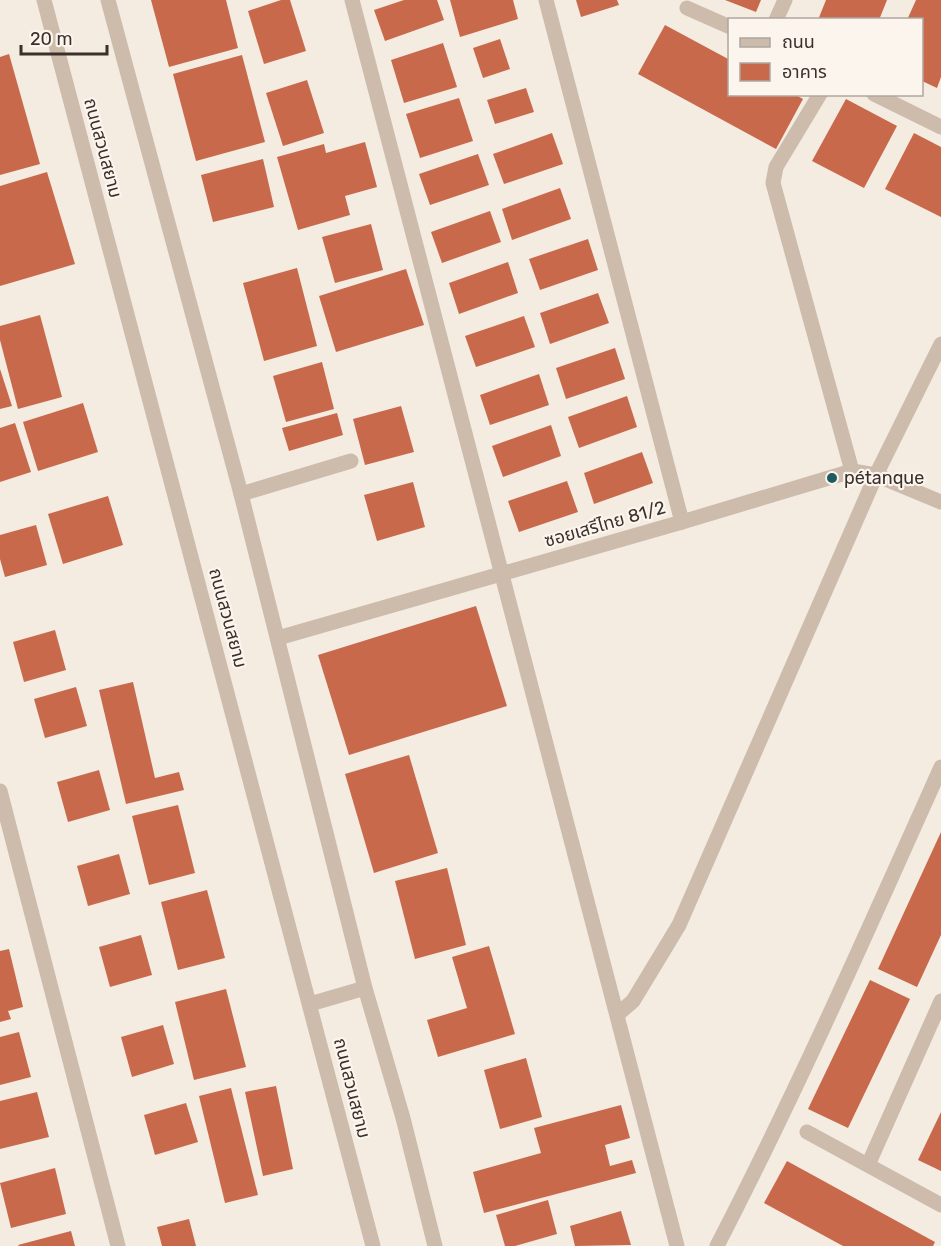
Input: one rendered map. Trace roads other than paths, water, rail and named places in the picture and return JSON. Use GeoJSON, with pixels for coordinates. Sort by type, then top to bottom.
{"type":"FeatureCollection","features":[{"type":"Feature","properties":{"kind":"street","name":"ถนนสวนสยาม"},"geometry":{"type":"LineString","coordinates":[[44,0],[373,1246]]}},
{"type":"Feature","properties":{"kind":"street"},"geometry":{"type":"LineString","coordinates":[[108,0],[241,494],[365,988],[403,1118],[435,1246]]}},
{"type":"Feature","properties":{"kind":"street"},"geometry":{"type":"LineString","coordinates":[[352,0],[677,1246]]}},
{"type":"Feature","properties":{"kind":"street"},"geometry":{"type":"LineString","coordinates":[[546,0],[682,522]]}},
{"type":"Feature","properties":{"kind":"street"},"geometry":{"type":"LineString","coordinates":[[777,18],[785,0]]}},
{"type":"Feature","properties":{"kind":"street"},"geometry":{"type":"LineString","coordinates":[[687,8],[728,27]]}},
{"type":"Feature","properties":{"kind":"street"},"geometry":{"type":"LineString","coordinates":[[819,96],[776,167],[773,183],[852,471]]}},
{"type":"Feature","properties":{"kind":"street"},"geometry":{"type":"LineString","coordinates":[[878,96],[941,127]]}},
{"type":"Feature","properties":{"kind":"street"},"geometry":{"type":"LineString","coordinates":[[618,1014],[633,1001],[679,926],[876,476],[941,344]]}},
{"type":"Feature","properties":{"kind":"street"},"geometry":{"type":"LineString","coordinates":[[241,494],[351,461]]}},
{"type":"Feature","properties":{"kind":"street","name":"ซอยเสรีไทย 81/2"},"geometry":{"type":"LineString","coordinates":[[278,638],[852,471],[876,476],[941,502]]}},
{"type":"Feature","properties":{"kind":"street"},"geometry":{"type":"LineString","coordinates":[[717,1246],[751,1181],[941,767]]}},
{"type":"Feature","properties":{"kind":"street"},"geometry":{"type":"LineString","coordinates":[[0,791],[118,1246]]}},
{"type":"Feature","properties":{"kind":"street"},"geometry":{"type":"LineString","coordinates":[[310,1004],[365,988]]}},
{"type":"Feature","properties":{"kind":"street"},"geometry":{"type":"LineString","coordinates":[[868,1166],[941,1001]]}},
{"type":"Feature","properties":{"kind":"street"},"geometry":{"type":"LineString","coordinates":[[807,1132],[941,1204]]}},
{"type":"Feature","properties":{"kind":"place","name":"pétanque"},"geometry":{"type":"Point","coordinates":[832,478]}}]}
